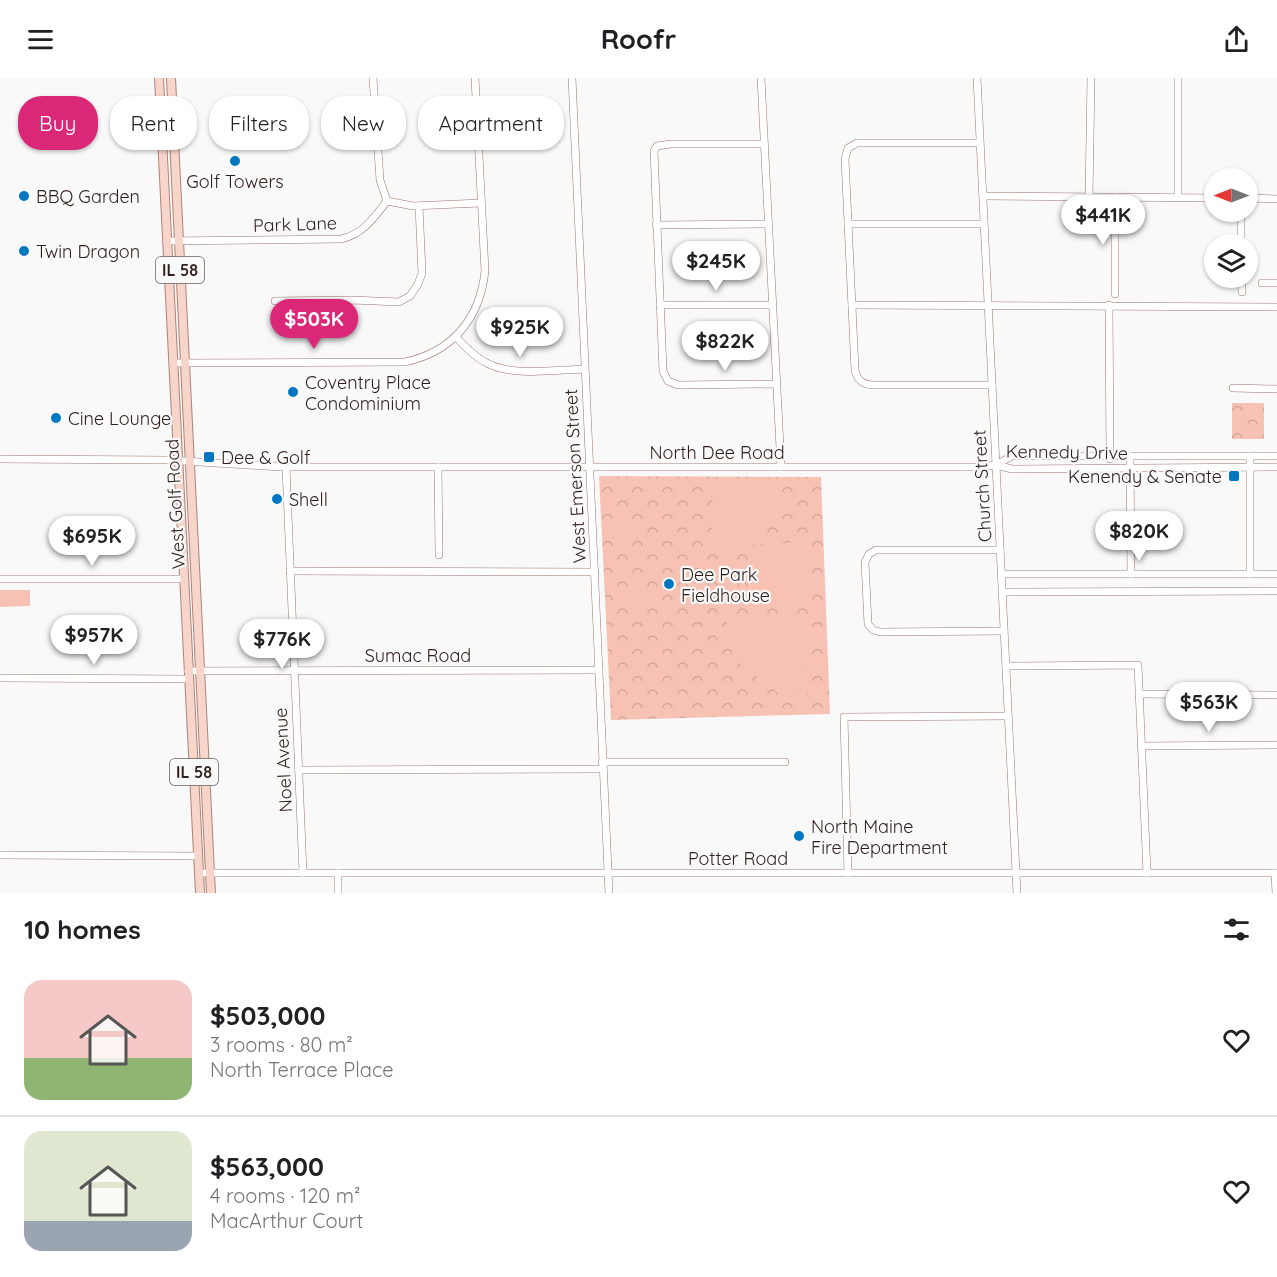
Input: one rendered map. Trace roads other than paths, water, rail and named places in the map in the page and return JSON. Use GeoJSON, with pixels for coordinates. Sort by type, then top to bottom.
{"type":"FeatureCollection","features":[{"type":"Feature","properties":{"kind":"main road","name":"IL 58"},"geometry":{"type":"LineString","coordinates":[[159,78],[167,241]]}},
{"type":"Feature","properties":{"kind":"main road","name":"West Golf Road"},"geometry":{"type":"LineString","coordinates":[[171,78],[211,893]]}},
{"type":"Feature","properties":{"kind":"main road","name":"West Golf Road"},"geometry":{"type":"LineString","coordinates":[[167,241],[200,893]]}},
{"type":"Feature","properties":{"kind":"street"},"geometry":{"type":"LineString","coordinates":[[374,78],[380,180],[387,201],[405,206],[480,203]]}},
{"type":"Feature","properties":{"kind":"street"},"geometry":{"type":"LineString","coordinates":[[173,363],[405,362],[437,351],[456,337],[474,310],[483,285],[485,271],[475,78]]}},
{"type":"Feature","properties":{"kind":"street","name":"West Emerson Street"},"geometry":{"type":"LineString","coordinates":[[572,78],[609,893]]}},
{"type":"Feature","properties":{"kind":"street"},"geometry":{"type":"LineString","coordinates":[[761,78],[780,467]]}},
{"type":"Feature","properties":{"kind":"street","name":"Church Street"},"geometry":{"type":"LineString","coordinates":[[977,78],[1017,893]]}},
{"type":"Feature","properties":{"kind":"street"},"geometry":{"type":"LineString","coordinates":[[1089,197],[1091,78]]}},
{"type":"Feature","properties":{"kind":"street"},"geometry":{"type":"LineString","coordinates":[[1178,78],[1178,198]]}},
{"type":"Feature","properties":{"kind":"street"},"geometry":{"type":"LineString","coordinates":[[980,143],[857,142],[848,148],[845,159],[855,370],[856,377],[860,381],[872,385],[992,385]]}},
{"type":"Feature","properties":{"kind":"street"},"geometry":{"type":"LineString","coordinates":[[764,144],[657,146],[653,157],[663,371],[668,381],[678,385],[776,384]]}},
{"type":"Feature","properties":{"kind":"street"},"geometry":{"type":"LineString","coordinates":[[983,196],[1204,198]]}},
{"type":"Feature","properties":{"kind":"street"},"geometry":{"type":"LineString","coordinates":[[1115,197],[1115,294]]}},
{"type":"Feature","properties":{"kind":"street"},"geometry":{"type":"LineString","coordinates":[[1258,198],[1277,199]]}},
{"type":"Feature","properties":{"kind":"street","name":"Park Lane"},"geometry":{"type":"LineString","coordinates":[[167,241],[341,239],[362,231],[387,201]]}},
{"type":"Feature","properties":{"kind":"street"},"geometry":{"type":"LineString","coordinates":[[275,301],[399,302],[410,296],[422,273],[418,206]]}},
{"type":"Feature","properties":{"kind":"street"},"geometry":{"type":"LineString","coordinates":[[656,225],[768,224]]}},
{"type":"Feature","properties":{"kind":"street"},"geometry":{"type":"LineString","coordinates":[[848,224],[984,224]]}},
{"type":"Feature","properties":{"kind":"street"},"geometry":{"type":"LineString","coordinates":[[1262,283],[1277,283]]}},
{"type":"Feature","properties":{"kind":"street"},"geometry":{"type":"LineString","coordinates":[[660,304],[772,305]]}},
{"type":"Feature","properties":{"kind":"street"},"geometry":{"type":"LineString","coordinates":[[852,305],[1277,307]]}},
{"type":"Feature","properties":{"kind":"street"},"geometry":{"type":"LineString","coordinates":[[1109,305],[1110,468]]}},
{"type":"Feature","properties":{"kind":"street"},"geometry":{"type":"LineString","coordinates":[[456,337],[476,357],[495,367],[520,370],[584,369]]}},
{"type":"Feature","properties":{"kind":"street"},"geometry":{"type":"LineString","coordinates":[[1233,388],[1277,389]]}},
{"type":"Feature","properties":{"kind":"street","name":"Kennedy Drive"},"geometry":{"type":"LineString","coordinates":[[996,465],[1012,456],[1277,456]]}},
{"type":"Feature","properties":{"kind":"street"},"geometry":{"type":"LineString","coordinates":[[1130,456],[1131,574]]}},
{"type":"Feature","properties":{"kind":"street"},"geometry":{"type":"LineString","coordinates":[[1250,456],[1250,574]]}},
{"type":"Feature","properties":{"kind":"street","name":"North Dee Road"},"geometry":{"type":"LineString","coordinates":[[0,459],[178,461],[286,467],[983,468],[996,465]]}},
{"type":"Feature","properties":{"kind":"street","name":"Kennedy Drive"},"geometry":{"type":"LineString","coordinates":[[996,465],[1012,469],[1277,467]]}},
{"type":"Feature","properties":{"kind":"street","name":"Noel Avenue"},"geometry":{"type":"LineString","coordinates":[[286,467],[303,873]]}},
{"type":"Feature","properties":{"kind":"street"},"geometry":{"type":"LineString","coordinates":[[438,467],[439,555]]}},
{"type":"Feature","properties":{"kind":"street"},"geometry":{"type":"LineString","coordinates":[[1000,550],[876,550],[868,554],[865,562],[868,624],[873,630],[880,632],[1004,631]]}},
{"type":"Feature","properties":{"kind":"street"},"geometry":{"type":"LineString","coordinates":[[290,571],[595,572]]}},
{"type":"Feature","properties":{"kind":"street"},"geometry":{"type":"LineString","coordinates":[[1002,574],[1277,574]]}},
{"type":"Feature","properties":{"kind":"street"},"geometry":{"type":"LineString","coordinates":[[0,579],[184,579]]}},
{"type":"Feature","properties":{"kind":"street"},"geometry":{"type":"LineString","coordinates":[[1002,592],[1277,591]]}},
{"type":"Feature","properties":{"kind":"street"},"geometry":{"type":"LineString","coordinates":[[1006,666],[1138,664],[1147,873]]}},
{"type":"Feature","properties":{"kind":"street","name":"Sumac Road"},"geometry":{"type":"LineString","coordinates":[[0,678],[189,675],[201,671],[599,670]]}},
{"type":"Feature","properties":{"kind":"street"},"geometry":{"type":"LineString","coordinates":[[1139,694],[1277,695]]}},
{"type":"Feature","properties":{"kind":"street"},"geometry":{"type":"LineString","coordinates":[[848,873],[844,717],[1008,716]]}},
{"type":"Feature","properties":{"kind":"street"},"geometry":{"type":"LineString","coordinates":[[1141,746],[1277,745]]}},
{"type":"Feature","properties":{"kind":"street"},"geometry":{"type":"LineString","coordinates":[[299,770],[785,762]]}},
{"type":"Feature","properties":{"kind":"street"},"geometry":{"type":"LineString","coordinates":[[0,855],[198,856]]}},
{"type":"Feature","properties":{"kind":"street","name":"Potter Road"},"geometry":{"type":"LineString","coordinates":[[199,873],[1276,873]]}},
{"type":"Feature","properties":{"kind":"street"},"geometry":{"type":"LineString","coordinates":[[338,873],[338,893]]}},
{"type":"Feature","properties":{"kind":"street"},"geometry":{"type":"LineString","coordinates":[[1276,873],[1276,893]]}},
{"type":"Feature","properties":{"kind":"place","name":"Golf Towers"},"geometry":{"type":"Point","coordinates":[235,161]}},
{"type":"Feature","properties":{"kind":"place","name":"BBQ Garden"},"geometry":{"type":"Point","coordinates":[24,196]}},
{"type":"Feature","properties":{"kind":"place","name":"Twin Dragon"},"geometry":{"type":"Point","coordinates":[24,251]}},
{"type":"Feature","properties":{"kind":"place","name":"Coventry Place Condominium"},"geometry":{"type":"Point","coordinates":[293,392]}},
{"type":"Feature","properties":{"kind":"place","name":"Cine Lounge"},"geometry":{"type":"Point","coordinates":[56,418]}},
{"type":"Feature","properties":{"kind":"place","name":"Dee & Golf"},"geometry":{"type":"Point","coordinates":[209,457]}},
{"type":"Feature","properties":{"kind":"place","name":"Kenendy & Senate"},"geometry":{"type":"Point","coordinates":[1234,476]}},
{"type":"Feature","properties":{"kind":"place","name":"Shell"},"geometry":{"type":"Point","coordinates":[277,499]}},
{"type":"Feature","properties":{"kind":"place","name":"Dee Park Fieldhouse"},"geometry":{"type":"Point","coordinates":[669,584]}},
{"type":"Feature","properties":{"kind":"place","name":"North Maine Fire Department"},"geometry":{"type":"Point","coordinates":[799,836]}}]}
